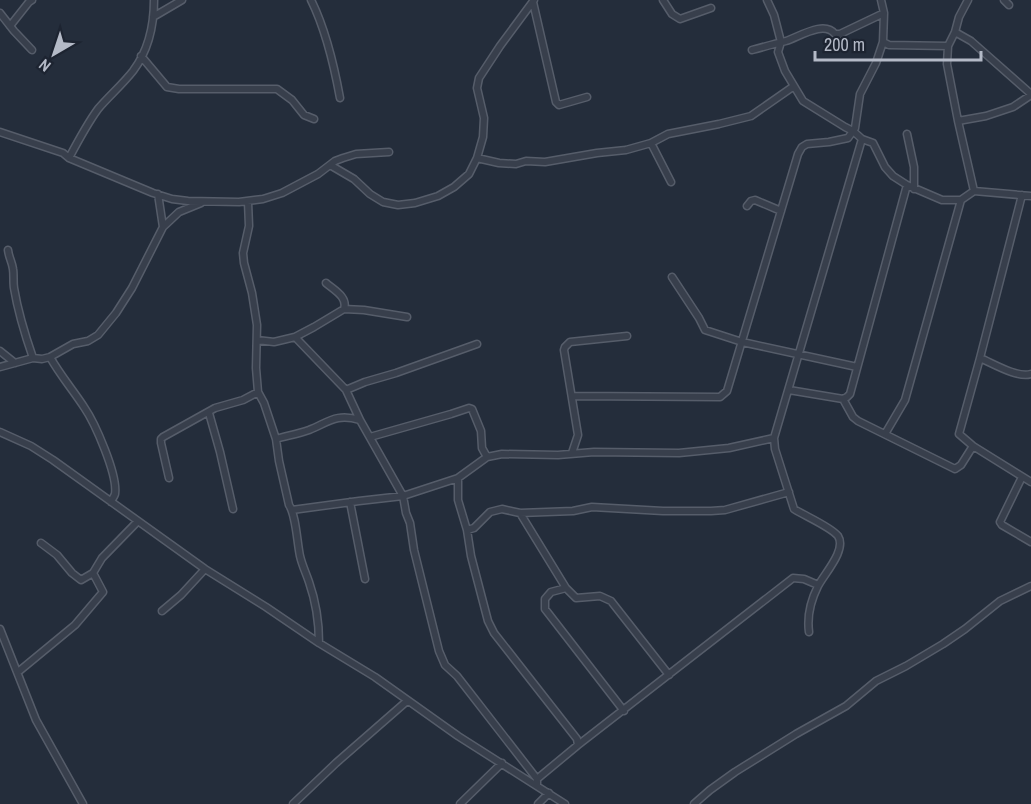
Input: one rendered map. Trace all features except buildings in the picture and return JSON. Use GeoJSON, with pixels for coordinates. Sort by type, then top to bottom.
{"type":"FeatureCollection","features":[{"type":"Feature","properties":{"kind":"street"},"geometry":{"type":"LineString","coordinates":[[10,26],[32,0]]}},
{"type":"Feature","properties":{"kind":"street"},"geometry":{"type":"LineString","coordinates":[[69,158],[98,110],[134,69],[141,57],[151,31],[154,0]]}},
{"type":"Feature","properties":{"kind":"street"},"geometry":{"type":"LineString","coordinates":[[153,17],[182,0]]}},
{"type":"Feature","properties":{"kind":"street"},"geometry":{"type":"LineString","coordinates":[[311,0],[323,28],[340,98]]}},
{"type":"Feature","properties":{"kind":"street"},"geometry":{"type":"LineString","coordinates":[[663,0],[672,14],[680,19],[711,8]]}},
{"type":"Feature","properties":{"kind":"street"},"geometry":{"type":"LineString","coordinates":[[767,0],[782,42],[778,52],[785,71],[803,101],[853,131],[862,139],[873,143],[885,167],[893,176],[914,189],[942,200],[961,200],[974,191],[1031,196]]}},
{"type":"Feature","properties":{"kind":"street"},"geometry":{"type":"LineString","coordinates":[[572,396],[720,397],[727,391],[798,154],[807,144],[848,138],[855,128],[860,94],[876,63],[883,42],[884,14],[881,0]]}},
{"type":"Feature","properties":{"kind":"street"},"geometry":{"type":"LineString","coordinates":[[968,0],[948,46],[947,64],[974,191]]}},
{"type":"Feature","properties":{"kind":"street"},"geometry":{"type":"LineString","coordinates":[[534,1],[556,102],[559,105],[587,97]]}},
{"type":"Feature","properties":{"kind":"street"},"geometry":{"type":"LineString","coordinates":[[330,165],[354,179],[370,194],[383,202],[398,205],[438,196],[454,187],[469,174],[477,158],[483,137],[484,117],[477,88],[478,78],[534,1]]}},
{"type":"Feature","properties":{"kind":"street"},"geometry":{"type":"LineString","coordinates":[[0,13],[32,50]]}},
{"type":"Feature","properties":{"kind":"street"},"geometry":{"type":"LineString","coordinates":[[752,50],[826,28],[835,34],[840,34],[884,14]]}},
{"type":"Feature","properties":{"kind":"street"},"geometry":{"type":"LineString","coordinates":[[955,32],[971,41],[1031,95],[1013,107],[986,117],[958,121]]}},
{"type":"Feature","properties":{"kind":"street"},"geometry":{"type":"LineString","coordinates":[[883,42],[889,45],[948,46]]}},
{"type":"Feature","properties":{"kind":"street"},"geometry":{"type":"LineString","coordinates":[[141,57],[167,87],[277,89],[292,100],[304,115],[314,119]]}},
{"type":"Feature","properties":{"kind":"street"},"geometry":{"type":"LineString","coordinates":[[477,158],[516,164],[626,150],[651,143],[668,134],[751,116],[794,86]]}},
{"type":"Feature","properties":{"kind":"street"},"geometry":{"type":"LineString","coordinates":[[0,132],[63,153],[69,158],[158,194],[188,201],[248,202],[282,193],[318,174],[335,161],[356,154],[389,152]]}},
{"type":"Feature","properties":{"kind":"street"},"geometry":{"type":"LineString","coordinates":[[907,134],[914,167],[914,189]]}},
{"type":"Feature","properties":{"kind":"street"},"geometry":{"type":"LineString","coordinates":[[809,632],[807,620],[818,585],[841,545],[838,536],[794,509],[775,450],[774,438],[862,139]]}},
{"type":"Feature","properties":{"kind":"street"},"geometry":{"type":"LineString","coordinates":[[651,143],[670,182]]}},
{"type":"Feature","properties":{"kind":"street"},"geometry":{"type":"LineString","coordinates":[[789,390],[843,399],[850,394],[906,185]]}},
{"type":"Feature","properties":{"kind":"street"},"geometry":{"type":"LineString","coordinates":[[158,194],[163,226]]}},
{"type":"Feature","properties":{"kind":"street"},"geometry":{"type":"LineString","coordinates":[[1022,195],[959,434],[973,446],[1031,482]]}},
{"type":"Feature","properties":{"kind":"street"},"geometry":{"type":"LineString","coordinates":[[747,206],[755,200],[781,211]]}},
{"type":"Feature","properties":{"kind":"street"},"geometry":{"type":"LineString","coordinates":[[885,434],[905,400],[961,200]]}},
{"type":"Feature","properties":{"kind":"street"},"geometry":{"type":"LineString","coordinates":[[0,367],[33,358],[50,357],[73,344],[88,341],[98,335],[132,288],[163,226],[179,212],[205,201]]}},
{"type":"Feature","properties":{"kind":"street"},"geometry":{"type":"LineString","coordinates":[[248,202],[249,226],[243,253],[257,325],[258,392],[276,439],[302,567],[319,622],[319,643]]}},
{"type":"Feature","properties":{"kind":"street"},"geometry":{"type":"LineString","coordinates":[[8,250],[24,333],[33,358]]}},
{"type":"Feature","properties":{"kind":"street"},"geometry":{"type":"LineString","coordinates":[[672,277],[705,330],[742,342],[857,367]]}},
{"type":"Feature","properties":{"kind":"street"},"geometry":{"type":"LineString","coordinates":[[326,283],[344,298],[346,304],[344,309]]}},
{"type":"Feature","properties":{"kind":"street"},"geometry":{"type":"LineString","coordinates":[[257,340],[274,342],[295,337],[344,309],[407,317]]}},
{"type":"Feature","properties":{"kind":"street"},"geometry":{"type":"LineString","coordinates":[[573,453],[578,435],[564,350],[570,342],[627,336]]}},
{"type":"Feature","properties":{"kind":"street"},"geometry":{"type":"LineString","coordinates":[[295,337],[346,390],[360,420],[403,496],[438,651],[445,665],[457,676],[537,782],[565,804]]}},
{"type":"Feature","properties":{"kind":"street"},"geometry":{"type":"LineString","coordinates":[[346,390],[477,344]]}},
{"type":"Feature","properties":{"kind":"street"},"geometry":{"type":"LineString","coordinates":[[0,351],[15,363]]}},
{"type":"Feature","properties":{"kind":"street"},"geometry":{"type":"LineString","coordinates":[[50,357],[59,374],[85,408],[105,447],[115,493],[111,502]]}},
{"type":"Feature","properties":{"kind":"street"},"geometry":{"type":"LineString","coordinates":[[980,358],[1020,375],[1031,374]]}},
{"type":"Feature","properties":{"kind":"street"},"geometry":{"type":"LineString","coordinates":[[169,478],[161,439],[215,408],[243,400],[258,392]]}},
{"type":"Feature","properties":{"kind":"street"},"geometry":{"type":"LineString","coordinates":[[843,399],[853,417],[956,469],[973,446]]}},
{"type":"Feature","properties":{"kind":"street"},"geometry":{"type":"LineString","coordinates":[[370,437],[469,408],[472,409],[481,431],[482,448],[487,457]]}},
{"type":"Feature","properties":{"kind":"street"},"geometry":{"type":"LineString","coordinates":[[209,413],[233,509]]}},
{"type":"Feature","properties":{"kind":"street"},"geometry":{"type":"LineString","coordinates":[[276,439],[309,430],[328,420],[350,417],[360,420]]}},
{"type":"Feature","properties":{"kind":"street"},"geometry":{"type":"LineString","coordinates":[[0,432],[53,460],[205,569],[375,677],[458,736],[537,782]]}},
{"type":"Feature","properties":{"kind":"street"},"geometry":{"type":"LineString","coordinates":[[292,510],[403,496],[458,478],[487,457],[502,454],[679,453],[729,448],[774,438]]}},
{"type":"Feature","properties":{"kind":"street"},"geometry":{"type":"LineString","coordinates":[[1022,477],[1000,522],[1031,542]]}},
{"type":"Feature","properties":{"kind":"street"},"geometry":{"type":"LineString","coordinates":[[458,478],[458,500],[488,621],[494,633],[578,740],[578,746]]}},
{"type":"Feature","properties":{"kind":"street"},"geometry":{"type":"LineString","coordinates":[[467,530],[474,528],[490,512],[502,509],[520,513],[573,511],[592,507],[711,511],[733,508],[789,492]]}},
{"type":"Feature","properties":{"kind":"street"},"geometry":{"type":"LineString","coordinates":[[350,502],[365,579]]}},
{"type":"Feature","properties":{"kind":"street"},"geometry":{"type":"LineString","coordinates":[[520,513],[566,588],[576,598],[600,596],[611,601],[669,675]]}},
{"type":"Feature","properties":{"kind":"street"},"geometry":{"type":"LineString","coordinates":[[41,543],[57,555],[81,580],[93,573],[102,558],[138,521]]}},
{"type":"Feature","properties":{"kind":"street"},"geometry":{"type":"LineString","coordinates":[[162,611],[181,596],[205,569]]}},
{"type":"Feature","properties":{"kind":"street"},"geometry":{"type":"LineString","coordinates":[[18,672],[75,625],[103,592],[93,573]]}},
{"type":"Feature","properties":{"kind":"street"},"geometry":{"type":"LineString","coordinates":[[537,782],[578,746],[793,578],[804,579],[818,585]]}},
{"type":"Feature","properties":{"kind":"street"},"geometry":{"type":"LineString","coordinates":[[694,804],[735,772],[846,706],[876,681],[943,644],[1000,601],[1031,586]]}},
{"type":"Feature","properties":{"kind":"street"},"geometry":{"type":"LineString","coordinates":[[566,588],[551,592],[545,599],[546,609],[624,711]]}},
{"type":"Feature","properties":{"kind":"street"},"geometry":{"type":"LineString","coordinates":[[0,629],[36,720],[83,804]]}},
{"type":"Feature","properties":{"kind":"street"},"geometry":{"type":"LineString","coordinates":[[293,804],[407,701]]}},
{"type":"Feature","properties":{"kind":"street"},"geometry":{"type":"LineString","coordinates":[[460,804],[502,763]]}},
{"type":"Feature","properties":{"kind":"street"},"geometry":{"type":"LineString","coordinates":[[538,804],[549,793]]}}]}
